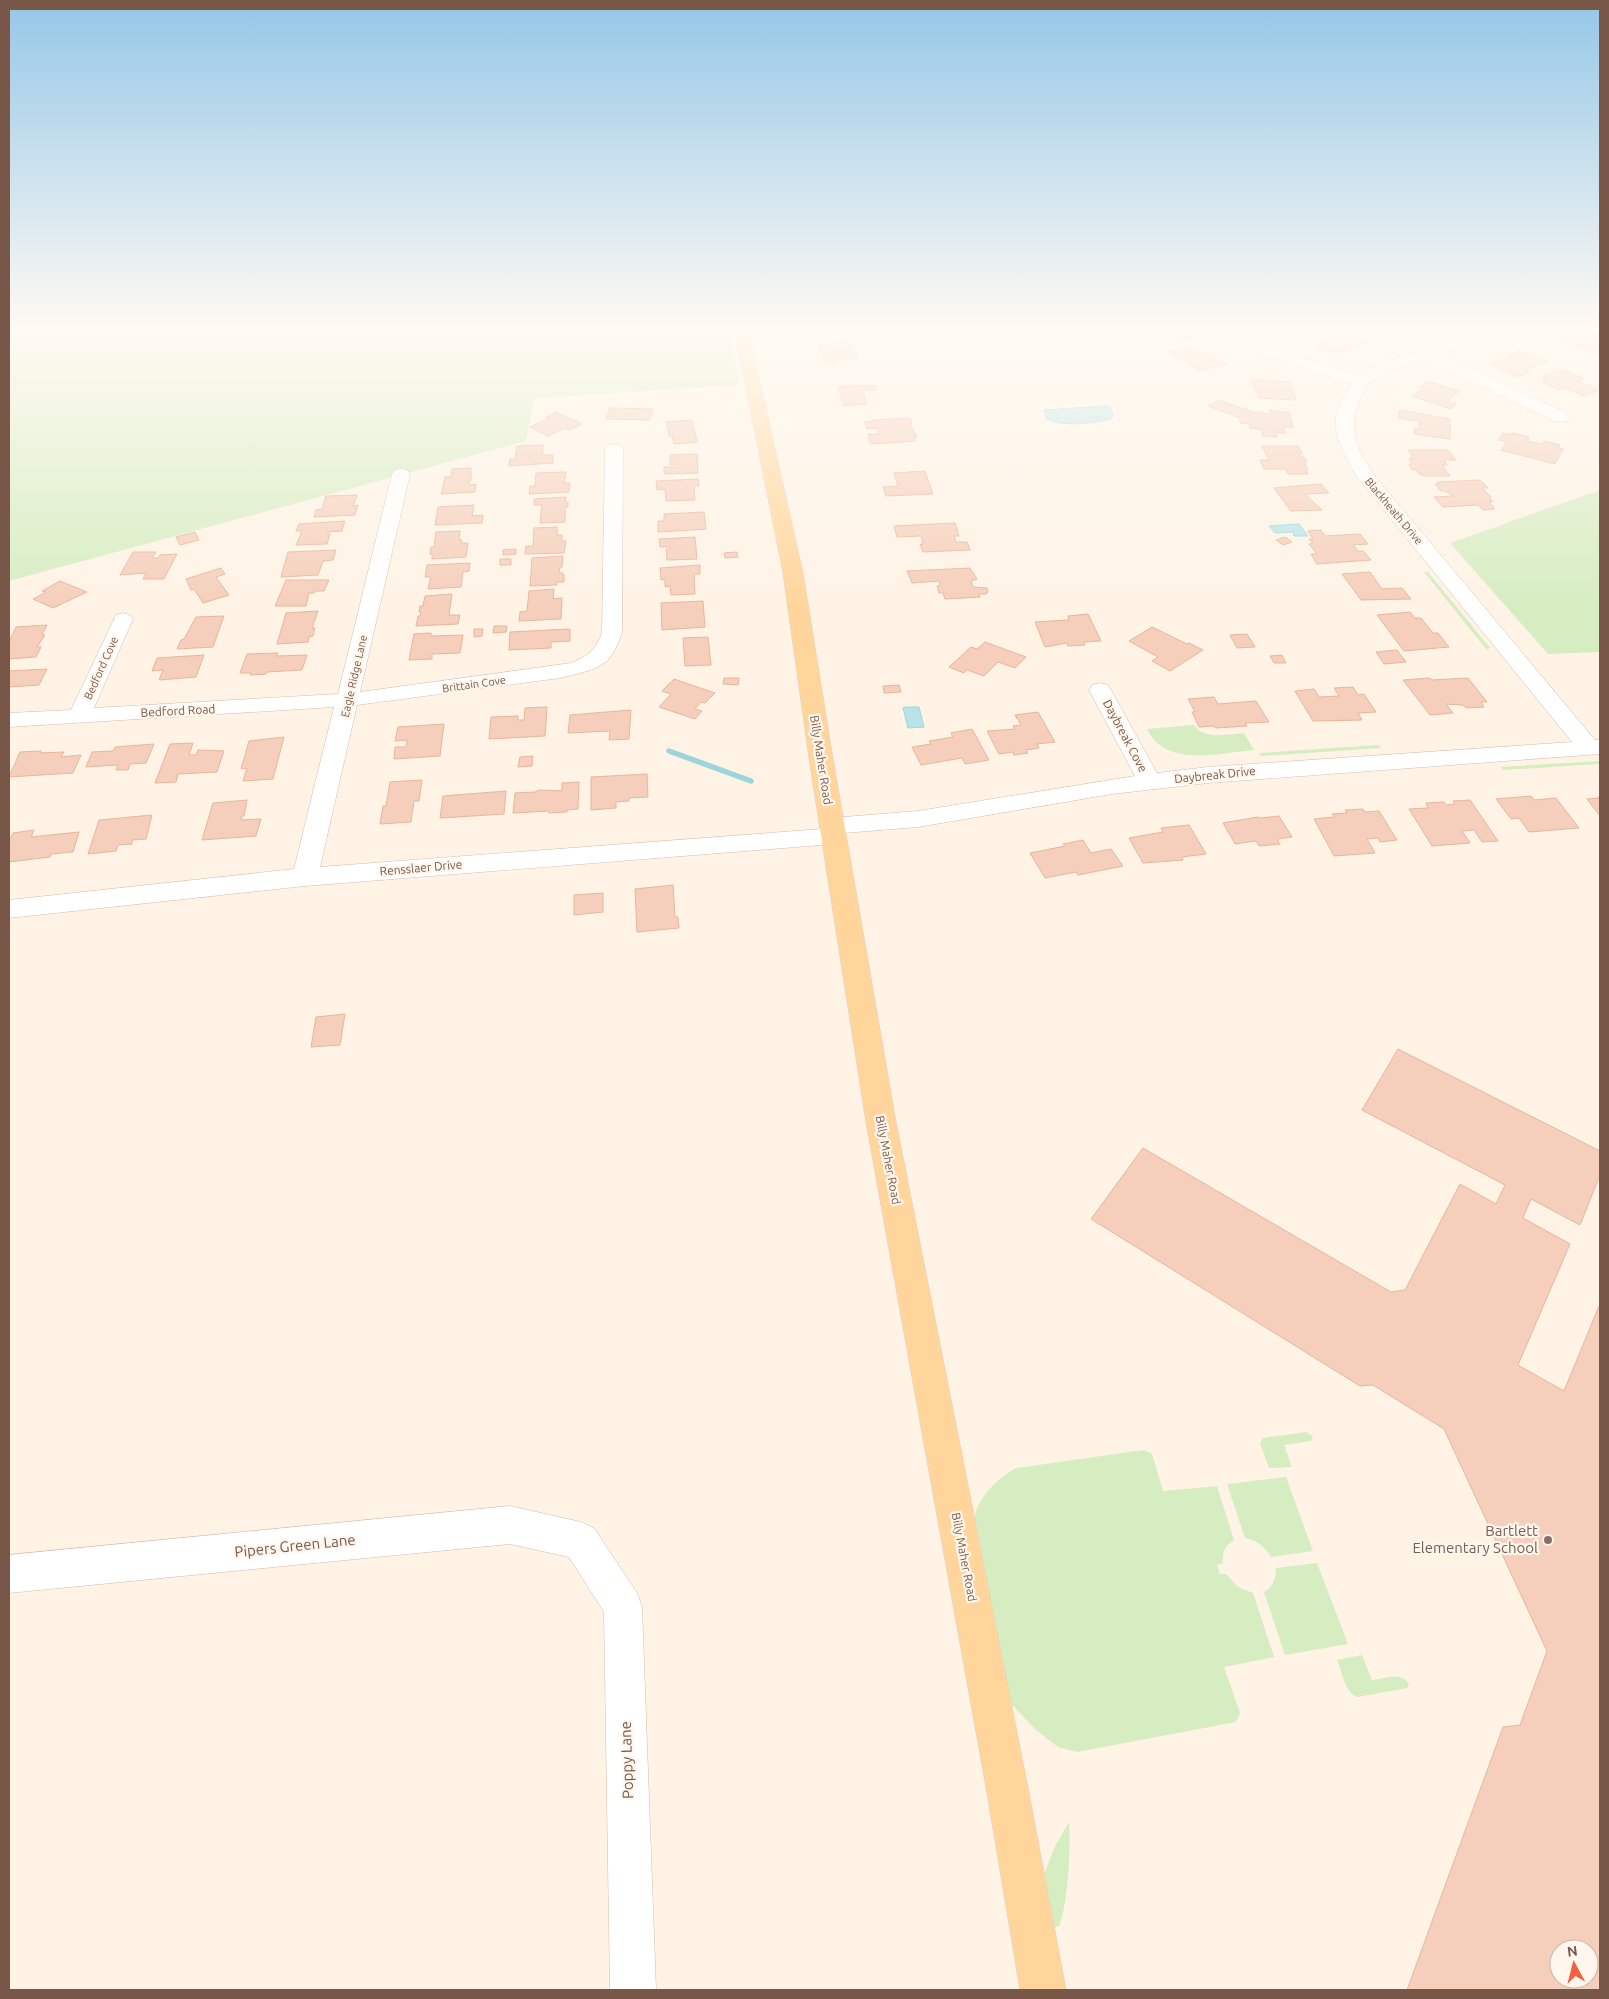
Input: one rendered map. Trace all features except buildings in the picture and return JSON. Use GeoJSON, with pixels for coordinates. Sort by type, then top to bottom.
{"type":"FeatureCollection","features":[{"type":"Feature","properties":{"kind":"main road","name":"Billy Maher Road"},"geometry":{"type":"LineString","coordinates":[[761,421],[793,573],[881,1122],[1008,1792],[1043,1990]]}},
{"type":"Feature","properties":{"kind":"street","name":"Blackheath Drive"},"geometry":{"type":"LineString","coordinates":[[1345,421],[1346,434],[1352,454],[1366,477],[1595,748]]}},
{"type":"Feature","properties":{"kind":"street"},"geometry":{"type":"LineString","coordinates":[[614,449],[612,632],[610,644],[606,652],[597,659],[618,668]]}},
{"type":"Feature","properties":{"kind":"street","name":"Eagle Ridge Lane"},"geometry":{"type":"LineString","coordinates":[[305,877],[401,474]]}},
{"type":"Feature","properties":{"kind":"street","name":"Bedford Cove"},"geometry":{"type":"LineString","coordinates":[[79,716],[123,619]]}},
{"type":"Feature","properties":{"kind":"street","name":"Brittain Cove"},"geometry":{"type":"LineString","coordinates":[[348,700],[560,672],[582,666],[597,659]]}},
{"type":"Feature","properties":{"kind":"street","name":"Daybreak Cove"},"geometry":{"type":"LineString","coordinates":[[1100,690],[1150,782]]}},
{"type":"Feature","properties":{"kind":"street","name":"Bedford Road"},"geometry":{"type":"LineString","coordinates":[[9,720],[348,700]]}},
{"type":"Feature","properties":{"kind":"street","name":"Daybreak Drive"},"geometry":{"type":"LineString","coordinates":[[833,831],[918,820],[1056,795],[1150,782],[1289,768],[1595,748]]}},
{"type":"Feature","properties":{"kind":"street","name":"Rensslaer Drive"},"geometry":{"type":"LineString","coordinates":[[9,909],[305,877],[833,831]]}},
{"type":"Feature","properties":{"kind":"street","name":"Pipers Green Lane"},"geometry":{"type":"LineString","coordinates":[[9,1574],[510,1524],[580,1541]]}},
{"type":"Feature","properties":{"kind":"street","name":"Poppy Lane"},"geometry":{"type":"LineString","coordinates":[[580,1541],[623,1607],[634,1990]]}},
{"type":"Feature","properties":{"kind":"green space"},"geometry":{"type":"Polygon","coordinates":[[[9,421],[530,421],[526,441],[9,581],[9,421]]]}},
{"type":"Feature","properties":{"kind":"green space"},"geometry":{"type":"Polygon","coordinates":[[[1600,490],[1600,652],[1548,654],[1450,543],[1600,490]]]}},
{"type":"Feature","properties":{"kind":"green space"},"geometry":{"type":"Polygon","coordinates":[[[1424,572],[1428,572],[1490,648],[1486,649],[1424,572]]]}},
{"type":"Feature","properties":{"kind":"green space"},"geometry":{"type":"Polygon","coordinates":[[[1194,725],[1198,730],[1210,734],[1244,733],[1254,750],[1209,755],[1180,754],[1167,749],[1156,741],[1147,729],[1194,725]]]}},
{"type":"Feature","properties":{"kind":"green space"},"geometry":{"type":"Polygon","coordinates":[[[1379,745],[1381,748],[1261,756],[1259,753],[1379,745]]]}},
{"type":"Feature","properties":{"kind":"green space"},"geometry":{"type":"Polygon","coordinates":[[[1600,761],[1600,764],[1503,770],[1501,767],[1600,761]]]}},
{"type":"Feature","properties":{"kind":"green space"},"geometry":{"type":"Polygon","coordinates":[[[1307,1432],[1313,1437],[1311,1441],[1284,1445],[1292,1467],[1269,1468],[1260,1443],[1263,1438],[1307,1432]]]}},
{"type":"Feature","properties":{"kind":"green space"},"geometry":{"type":"Polygon","coordinates":[[[1143,1450],[1151,1453],[1153,1457],[1163,1491],[1217,1486],[1234,1540],[1225,1550],[1223,1563],[1217,1565],[1220,1574],[1226,1574],[1238,1587],[1253,1593],[1274,1657],[1224,1667],[1240,1713],[1236,1722],[1077,1752],[1058,1747],[1037,1731],[1011,1704],[974,1521],[983,1497],[1003,1477],[1017,1468],[1143,1450]]]}},
{"type":"Feature","properties":{"kind":"green space"},"geometry":{"type":"Polygon","coordinates":[[[1286,1477],[1313,1551],[1271,1557],[1260,1544],[1245,1538],[1227,1484],[1286,1477]]]}},
{"type":"Feature","properties":{"kind":"green space"},"geometry":{"type":"Polygon","coordinates":[[[1317,1563],[1348,1644],[1285,1655],[1264,1592],[1270,1588],[1273,1582],[1276,1568],[1317,1563]]]}},
{"type":"Feature","properties":{"kind":"green space"},"geometry":{"type":"Polygon","coordinates":[[[1362,1655],[1372,1680],[1388,1677],[1403,1678],[1409,1685],[1407,1688],[1358,1697],[1354,1695],[1344,1682],[1337,1660],[1362,1655]]]}},
{"type":"Feature","properties":{"kind":"green space"},"geometry":{"type":"Polygon","coordinates":[[[1069,1822],[1070,1845],[1065,1904],[1059,1926],[1054,1927],[1044,1875],[1055,1846],[1069,1822]]]}},
{"type":"Feature","properties":{"kind":"water"},"geometry":{"type":"Polygon","coordinates":[[[1054,421],[1099,421],[1078,424],[1054,421]]]}},
{"type":"Feature","properties":{"kind":"water"},"geometry":{"type":"Polygon","coordinates":[[[1299,524],[1308,536],[1294,536],[1293,532],[1275,533],[1269,526],[1299,524]]]}},
{"type":"Feature","properties":{"kind":"water"},"geometry":{"type":"Polygon","coordinates":[[[919,707],[924,727],[908,728],[903,708],[919,707]]]}},
{"type":"Feature","properties":{"kind":"waterway"},"geometry":{"type":"LineString","coordinates":[[669,751],[751,781]]}},
{"type":"Feature","properties":{"kind":"place","name":"Bartlett Elementary School"},"geometry":{"type":"Point","coordinates":[1548,1540]}}]}
